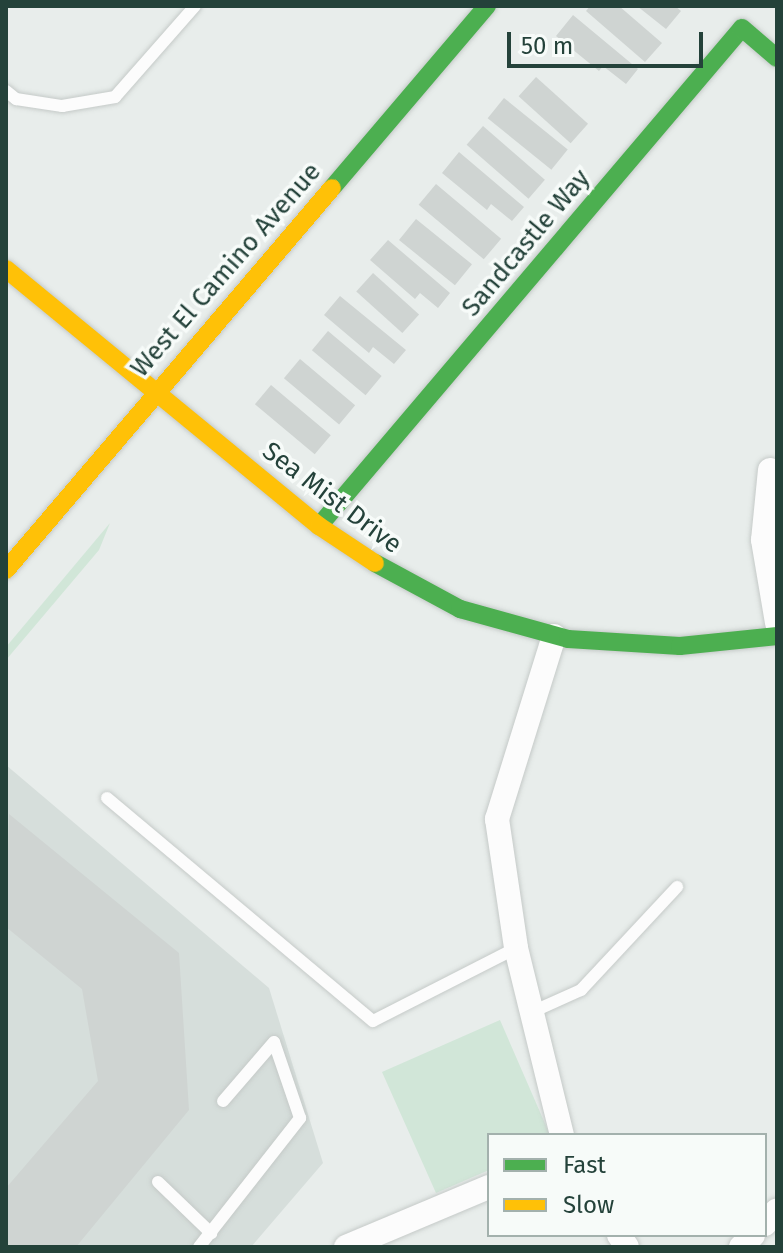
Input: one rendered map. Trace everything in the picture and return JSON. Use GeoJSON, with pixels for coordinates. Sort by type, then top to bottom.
{"type":"FeatureCollection","features":[{"type":"Feature","properties":{"kind":"street","name":"West El Camino Avenue"},"geometry":{"type":"LineString","coordinates":[[6,570],[487,6]]}},
{"type":"Feature","properties":{"kind":"street","name":"Sandcastle Way"},"geometry":{"type":"LineString","coordinates":[[319,526],[742,28],[777,58]]}},
{"type":"Feature","properties":{"kind":"street","name":"Sea Mist Drive"},"geometry":{"type":"LineString","coordinates":[[6,269],[319,526],[409,585],[460,609],[554,636],[680,646],[777,636]]}},
{"type":"Feature","properties":{"kind":"street"},"geometry":{"type":"LineString","coordinates":[[770,470],[763,540],[777,623]]}},
{"type":"Feature","properties":{"kind":"street"},"geometry":{"type":"LineString","coordinates":[[554,636],[497,819],[516,948],[562,1133]]}},
{"type":"Feature","properties":{"kind":"street"},"geometry":{"type":"LineString","coordinates":[[346,1247],[487,1188]]}},
{"type":"Feature","properties":{"kind":"lane"},"geometry":{"type":"LineString","coordinates":[[6,91],[16,99],[62,106],[115,97],[195,6]]}},
{"type":"Feature","properties":{"kind":"lane"},"geometry":{"type":"LineString","coordinates":[[107,798],[373,1021],[516,948]]}},
{"type":"Feature","properties":{"kind":"lane"},"geometry":{"type":"LineString","coordinates":[[532,1012],[581,990],[677,887]]}},
{"type":"Feature","properties":{"kind":"lane"},"geometry":{"type":"LineString","coordinates":[[199,1247],[300,1118],[274,1042],[223,1101]]}},
{"type":"Feature","properties":{"kind":"lane"},"geometry":{"type":"LineString","coordinates":[[158,1182],[211,1233]]}},
{"type":"Feature","properties":{"kind":"shaded area"},"geometry":{"type":"Polygon","coordinates":[[[6,765],[269,988],[323,1163],[251,1247],[6,1247],[6,765]]]}},
{"type":"Feature","properties":{"kind":"green space"},"geometry":{"type":"Polygon","coordinates":[[[110,523],[99,550],[6,660],[6,647],[110,523]]]}},
{"type":"Feature","properties":{"kind":"green space"},"geometry":{"type":"Polygon","coordinates":[[[500,1020],[549,1133],[487,1133],[487,1171],[436,1193],[382,1072],[500,1020]]]}},
{"type":"Feature","properties":{"kind":"building"},"geometry":{"type":"Polygon","coordinates":[[[590,6],[619,6],[662,43],[645,62],[586,11],[590,6]]]}},
{"type":"Feature","properties":{"kind":"building"},"geometry":{"type":"Polygon","coordinates":[[[637,6],[675,6],[681,11],[666,29],[637,6]]]}},
{"type":"Feature","properties":{"kind":"building"},"geometry":{"type":"Polygon","coordinates":[[[573,15],[638,69],[626,84],[603,66],[599,71],[556,36],[573,15]]]}},
{"type":"Feature","properties":{"kind":"building"},"geometry":{"type":"Polygon","coordinates":[[[536,77],[588,124],[571,143],[519,96],[536,77]]]}},
{"type":"Feature","properties":{"kind":"building"},"geometry":{"type":"Polygon","coordinates":[[[504,98],[568,150],[551,170],[488,118],[504,98]]]}},
{"type":"Feature","properties":{"kind":"building"},"geometry":{"type":"Polygon","coordinates":[[[483,126],[545,180],[528,199],[467,145],[483,126]]]}},
{"type":"Feature","properties":{"kind":"building"},"geometry":{"type":"Polygon","coordinates":[[[459,152],[524,207],[512,221],[491,204],[487,210],[442,173],[459,152]]]}},
{"type":"Feature","properties":{"kind":"building"},"geometry":{"type":"Polygon","coordinates":[[[436,184],[501,239],[484,259],[419,205],[436,184]]]}},
{"type":"Feature","properties":{"kind":"building"},"geometry":{"type":"Polygon","coordinates":[[[416,219],[472,264],[455,285],[399,240],[416,219]]]}},
{"type":"Feature","properties":{"kind":"building"},"geometry":{"type":"Polygon","coordinates":[[[388,240],[450,293],[438,308],[420,293],[415,299],[370,260],[388,240]]]}},
{"type":"Feature","properties":{"kind":"building"},"geometry":{"type":"Polygon","coordinates":[[[373,273],[419,314],[402,333],[356,292],[373,273]]]}},
{"type":"Feature","properties":{"kind":"building"},"geometry":{"type":"Polygon","coordinates":[[[340,296],[406,350],[394,364],[373,347],[369,353],[324,315],[340,296]]]}},
{"type":"Feature","properties":{"kind":"building"},"geometry":{"type":"Polygon","coordinates":[[[328,331],[382,376],[366,395],[312,350],[328,331]]]}},
{"type":"Feature","properties":{"kind":"building"},"geometry":{"type":"Polygon","coordinates":[[[300,359],[355,405],[339,424],[284,378],[300,359]]]}},
{"type":"Feature","properties":{"kind":"building"},"geometry":{"type":"Polygon","coordinates":[[[271,385],[331,435],[315,454],[255,404],[271,385]]]}},
{"type":"Feature","properties":{"kind":"building"},"geometry":{"type":"Polygon","coordinates":[[[9,814],[179,953],[189,1110],[76,1247],[6,1247],[6,1188],[98,1081],[82,989],[6,927],[9,814]]]}},
{"type":"Feature","properties":{"kind":"traffic: fast"},"geometry":{"type":"LineString","coordinates":[[332,188],[487,6]]}},
{"type":"Feature","properties":{"kind":"traffic: fast"},"geometry":{"type":"LineString","coordinates":[[319,526],[742,28],[777,58]]}},
{"type":"Feature","properties":{"kind":"traffic: fast"},"geometry":{"type":"LineString","coordinates":[[375,563],[460,609],[568,639],[680,646],[777,636]]}},
{"type":"Feature","properties":{"kind":"traffic: slow"},"geometry":{"type":"LineString","coordinates":[[6,570],[332,188]]}},
{"type":"Feature","properties":{"kind":"traffic: slow"},"geometry":{"type":"LineString","coordinates":[[6,269],[319,526],[375,563]]}}]}
